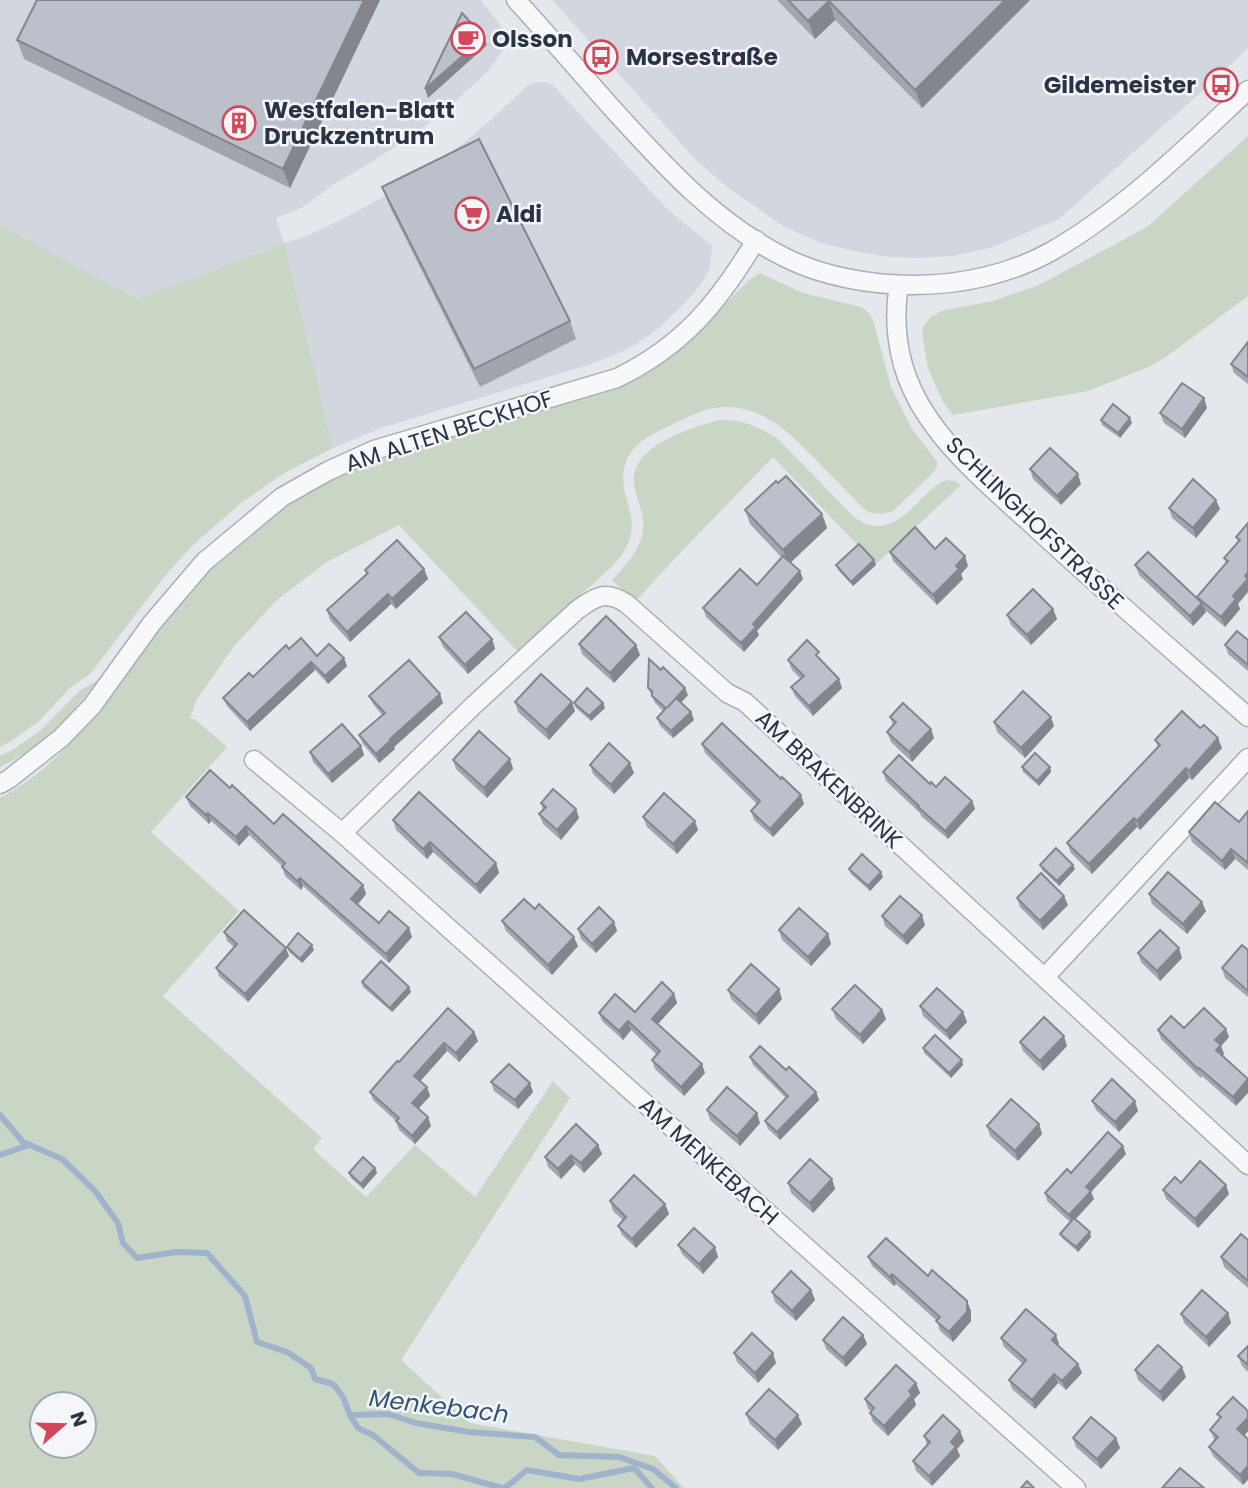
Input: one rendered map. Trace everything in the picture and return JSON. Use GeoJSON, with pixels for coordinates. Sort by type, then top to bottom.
{"type":"FeatureCollection","features":[{"type":"Feature","properties":{"kind":"street"},"geometry":{"type":"LineString","coordinates":[[516,0],[656,157],[690,191],[715,211],[785,258],[852,279],[899,285],[953,283],[1025,263],[1050,252],[1082,232],[1139,189],[1248,90]]}},
{"type":"Feature","properties":{"kind":"street","name":"AM ALTEN BECKHOF"},"geometry":{"type":"LineString","coordinates":[[0,784],[61,738],[92,706],[152,623],[204,562],[282,497],[328,471],[374,450],[617,378],[642,366],[664,351],[701,317],[725,289],[756,240]]}},
{"type":"Feature","properties":{"kind":"street","name":"SCHLINGHOFSTRASSE"},"geometry":{"type":"LineString","coordinates":[[899,285],[896,306],[897,335],[904,369],[912,389],[936,427],[961,457],[1012,506],[1248,717]]}},
{"type":"Feature","properties":{"kind":"street","name":"AM BRAKENBRINK"},"geometry":{"type":"LineString","coordinates":[[342,833],[577,610],[591,600],[604,596],[616,597],[727,693],[745,702],[1248,1165]]}},
{"type":"Feature","properties":{"kind":"street"},"geometry":{"type":"LineString","coordinates":[[1045,977],[1248,758]]}},
{"type":"Feature","properties":{"kind":"street","name":"AM MENKEBACH"},"geometry":{"type":"LineString","coordinates":[[254,760],[342,833],[1076,1488]]}},
{"type":"Feature","properties":{"kind":"shaded area"},"geometry":{"type":"Polygon","coordinates":[[[0,0],[480,0],[499,23],[505,41],[503,50],[490,69],[424,127],[303,207],[276,218],[284,243],[341,220],[394,191],[462,144],[526,87],[545,82],[553,85],[667,209],[712,246],[710,268],[702,283],[685,303],[659,328],[621,352],[591,364],[381,428],[333,448],[283,243],[137,299],[39,251],[0,360],[0,0]]]}},
{"type":"Feature","properties":{"kind":"shaded area"},"geometry":{"type":"Polygon","coordinates":[[[552,0],[1248,0],[1248,48],[1059,219],[990,248],[952,256],[889,257],[821,243],[783,226],[727,187],[695,159],[552,0]]]}},
{"type":"Feature","properties":{"kind":"green space"},"geometry":{"type":"Polygon","coordinates":[[[1248,136],[1248,296],[1151,366],[1088,391],[953,415],[943,402],[928,368],[922,334],[924,325],[930,318],[941,311],[993,301],[1039,285],[1147,227],[1248,136]]]}},
{"type":"Feature","properties":{"kind":"green space"},"geometry":{"type":"Polygon","coordinates":[[[0,225],[137,299],[284,243],[333,448],[286,472],[241,503],[193,545],[165,576],[90,674],[71,687],[39,721],[0,747],[0,225]]]}},
{"type":"Feature","properties":{"kind":"green space"},"geometry":{"type":"Polygon","coordinates":[[[760,273],[803,293],[861,307],[874,323],[891,387],[912,429],[938,463],[934,472],[893,511],[872,513],[865,510],[800,444],[767,418],[727,407],[698,413],[650,436],[632,451],[623,477],[632,529],[623,553],[605,573],[518,652],[399,525],[327,562],[277,600],[234,646],[196,701],[190,718],[196,720],[227,747],[151,832],[239,911],[163,996],[322,1138],[313,1149],[366,1197],[415,1145],[475,1197],[553,1081],[570,1098],[401,1360],[470,1423],[655,1456],[684,1488],[0,1488],[0,798],[33,777],[62,752],[89,723],[160,629],[210,570],[251,533],[281,511],[328,482],[381,459],[619,386],[653,370],[684,346],[749,280],[760,273]]]}},
{"type":"Feature","properties":{"kind":"green space"},"geometry":{"type":"Polygon","coordinates":[[[720,420],[750,425],[778,439],[854,517],[872,525],[888,524],[903,516],[939,484],[950,480],[961,485],[876,564],[773,457],[635,602],[612,580],[633,554],[642,536],[642,515],[634,483],[636,470],[642,458],[665,440],[694,427],[720,420]]]}},
{"type":"Feature","properties":{"kind":"green space"},"geometry":{"type":"Polygon","coordinates":[[[98,680],[54,730],[29,750],[0,767],[0,756],[41,730],[79,691],[98,680]]]}},
{"type":"Feature","properties":{"kind":"building","name":"Westfalen-Blatt Druckzentrum"},"geometry":{"type":"Polygon","coordinates":[[[37,0],[364,0],[283,169],[17,40],[37,0]]]}},
{"type":"Feature","properties":{"kind":"building"},"geometry":{"type":"Polygon","coordinates":[[[788,0],[1005,0],[915,90],[829,1],[808,21],[788,0]]]}},
{"type":"Feature","properties":{"kind":"building"},"geometry":{"type":"Polygon","coordinates":[[[462,13],[484,37],[425,89],[462,13]]]}},
{"type":"Feature","properties":{"kind":"building"},"geometry":{"type":"Polygon","coordinates":[[[479,139],[570,321],[474,369],[382,187],[479,139]]]}},
{"type":"Feature","properties":{"kind":"building"},"geometry":{"type":"Polygon","coordinates":[[[1248,342],[1248,377],[1231,364],[1248,342]]]}},
{"type":"Feature","properties":{"kind":"building"},"geometry":{"type":"Polygon","coordinates":[[[1182,383],[1204,398],[1182,429],[1160,413],[1182,383]]]}},
{"type":"Feature","properties":{"kind":"building"},"geometry":{"type":"Polygon","coordinates":[[[1113,404],[1130,418],[1118,433],[1101,420],[1113,404]]]}},
{"type":"Feature","properties":{"kind":"building"},"geometry":{"type":"Polygon","coordinates":[[[1050,448],[1078,474],[1057,496],[1030,469],[1050,448]]]}},
{"type":"Feature","properties":{"kind":"building"},"geometry":{"type":"Polygon","coordinates":[[[786,476],[822,514],[783,550],[745,510],[776,481],[778,483],[786,476]]]}},
{"type":"Feature","properties":{"kind":"building"},"geometry":{"type":"Polygon","coordinates":[[[1193,479],[1216,500],[1193,528],[1169,508],[1193,479]]]}},
{"type":"Feature","properties":{"kind":"building"},"geometry":{"type":"Polygon","coordinates":[[[1248,523],[1248,572],[1245,576],[1248,579],[1233,596],[1236,599],[1221,617],[1197,597],[1228,561],[1224,558],[1240,540],[1236,537],[1248,523]]]}},
{"type":"Feature","properties":{"kind":"building"},"geometry":{"type":"Polygon","coordinates":[[[915,527],[935,549],[946,538],[965,556],[956,566],[959,569],[933,595],[890,552],[915,527]]]}},
{"type":"Feature","properties":{"kind":"building"},"geometry":{"type":"Polygon","coordinates":[[[397,540],[424,569],[392,599],[388,594],[347,632],[327,610],[368,573],[365,570],[397,540]]]}},
{"type":"Feature","properties":{"kind":"building"},"geometry":{"type":"Polygon","coordinates":[[[859,544],[874,560],[851,582],[836,565],[859,544]]]}},
{"type":"Feature","properties":{"kind":"building"},"geometry":{"type":"Polygon","coordinates":[[[1148,552],[1202,603],[1190,616],[1135,565],[1148,552]]]}},
{"type":"Feature","properties":{"kind":"building"},"geometry":{"type":"Polygon","coordinates":[[[783,556],[800,571],[753,624],[756,627],[741,643],[703,608],[740,569],[757,585],[783,556]]]}},
{"type":"Feature","properties":{"kind":"building"},"geometry":{"type":"Polygon","coordinates":[[[1033,589],[1053,609],[1027,635],[1007,615],[1033,589]]]}},
{"type":"Feature","properties":{"kind":"building"},"geometry":{"type":"Polygon","coordinates":[[[466,612],[492,639],[465,665],[439,637],[466,612]]]}},
{"type":"Feature","properties":{"kind":"building"},"geometry":{"type":"Polygon","coordinates":[[[606,616],[636,645],[610,673],[579,644],[606,616]]]}},
{"type":"Feature","properties":{"kind":"building"},"geometry":{"type":"Polygon","coordinates":[[[1237,631],[1248,640],[1248,665],[1225,645],[1237,631]]]}},
{"type":"Feature","properties":{"kind":"building"},"geometry":{"type":"Polygon","coordinates":[[[301,638],[317,656],[329,644],[344,658],[325,676],[311,662],[247,722],[223,698],[249,673],[253,677],[286,645],[289,649],[301,638]]]}},
{"type":"Feature","properties":{"kind":"building"},"geometry":{"type":"Polygon","coordinates":[[[807,640],[819,652],[816,655],[839,679],[809,706],[791,687],[804,676],[788,660],[807,640]]]}},
{"type":"Feature","properties":{"kind":"building"},"geometry":{"type":"Polygon","coordinates":[[[649,659],[661,670],[663,667],[685,688],[676,698],[691,712],[671,731],[657,718],[666,708],[652,696],[652,691],[648,688],[649,659]]]}},
{"type":"Feature","properties":{"kind":"building"},"geometry":{"type":"Polygon","coordinates":[[[409,660],[440,694],[376,754],[359,735],[385,713],[369,696],[409,660]]]}},
{"type":"Feature","properties":{"kind":"building"},"geometry":{"type":"Polygon","coordinates":[[[541,674],[572,702],[546,730],[515,702],[541,674]]]}},
{"type":"Feature","properties":{"kind":"building"},"geometry":{"type":"Polygon","coordinates":[[[587,688],[603,703],[589,716],[574,703],[587,688]]]}},
{"type":"Feature","properties":{"kind":"building"},"geometry":{"type":"Polygon","coordinates":[[[1023,691],[1051,717],[1021,748],[994,722],[1023,691]]]}},
{"type":"Feature","properties":{"kind":"building"},"geometry":{"type":"Polygon","coordinates":[[[903,703],[931,729],[909,752],[887,732],[896,722],[890,717],[903,703]]]}},
{"type":"Feature","properties":{"kind":"building"},"geometry":{"type":"Polygon","coordinates":[[[1182,711],[1200,728],[1204,725],[1218,738],[1189,771],[1186,768],[1137,821],[1134,818],[1089,864],[1067,843],[1160,745],[1155,740],[1182,711]]]}},
{"type":"Feature","properties":{"kind":"building"},"geometry":{"type":"Polygon","coordinates":[[[722,723],[801,795],[770,829],[751,811],[760,801],[702,744],[722,723]]]}},
{"type":"Feature","properties":{"kind":"building"},"geometry":{"type":"Polygon","coordinates":[[[342,724],[361,746],[328,774],[310,752],[342,724]]]}},
{"type":"Feature","properties":{"kind":"building"},"geometry":{"type":"Polygon","coordinates":[[[479,731],[510,759],[484,788],[453,760],[479,731]]]}},
{"type":"Feature","properties":{"kind":"building"},"geometry":{"type":"Polygon","coordinates":[[[609,743],[630,763],[611,785],[590,765],[609,743]]]}},
{"type":"Feature","properties":{"kind":"building"},"geometry":{"type":"Polygon","coordinates":[[[1035,753],[1050,767],[1037,781],[1022,767],[1035,753]]]}},
{"type":"Feature","properties":{"kind":"building"},"geometry":{"type":"Polygon","coordinates":[[[899,755],[930,784],[931,782],[936,787],[945,777],[972,801],[945,831],[883,772],[899,755]]]}},
{"type":"Feature","properties":{"kind":"building"},"geometry":{"type":"Polygon","coordinates":[[[210,770],[230,788],[232,785],[274,824],[283,814],[363,885],[351,899],[379,923],[389,911],[409,928],[386,954],[300,878],[297,881],[282,867],[285,863],[246,826],[236,837],[186,797],[210,770]]]}},
{"type":"Feature","properties":{"kind":"building"},"geometry":{"type":"Polygon","coordinates":[[[553,789],[576,809],[557,830],[539,814],[546,807],[541,803],[553,789]]]}},
{"type":"Feature","properties":{"kind":"building"},"geometry":{"type":"Polygon","coordinates":[[[419,792],[496,863],[476,885],[430,842],[423,849],[393,820],[419,792]]]}},
{"type":"Feature","properties":{"kind":"building"},"geometry":{"type":"Polygon","coordinates":[[[664,793],[695,821],[673,844],[643,817],[664,793]]]}},
{"type":"Feature","properties":{"kind":"building"},"geometry":{"type":"Polygon","coordinates":[[[1215,802],[1239,822],[1248,811],[1248,863],[1231,849],[1222,861],[1189,832],[1215,802]]]}},
{"type":"Feature","properties":{"kind":"building"},"geometry":{"type":"Polygon","coordinates":[[[1056,848],[1073,865],[1057,881],[1040,865],[1056,848]]]}},
{"type":"Feature","properties":{"kind":"building"},"geometry":{"type":"Polygon","coordinates":[[[862,854],[881,872],[868,886],[849,869],[862,854]]]}},
{"type":"Feature","properties":{"kind":"building"},"geometry":{"type":"Polygon","coordinates":[[[1168,872],[1202,902],[1183,924],[1149,894],[1168,872]]]}},
{"type":"Feature","properties":{"kind":"building"},"geometry":{"type":"Polygon","coordinates":[[[1041,873],[1064,896],[1040,921],[1017,898],[1041,873]]]}},
{"type":"Feature","properties":{"kind":"building"},"geometry":{"type":"Polygon","coordinates":[[[900,896],[922,915],[903,936],[882,916],[900,896]]]}},
{"type":"Feature","properties":{"kind":"building"},"geometry":{"type":"Polygon","coordinates":[[[524,899],[535,909],[539,904],[574,937],[548,965],[502,921],[524,899]]]}},
{"type":"Feature","properties":{"kind":"building"},"geometry":{"type":"Polygon","coordinates":[[[599,907],[614,922],[592,944],[578,929],[599,907]]]}},
{"type":"Feature","properties":{"kind":"building"},"geometry":{"type":"Polygon","coordinates":[[[799,908],[828,934],[808,957],[779,930],[799,908]]]}},
{"type":"Feature","properties":{"kind":"building"},"geometry":{"type":"Polygon","coordinates":[[[244,910],[286,948],[245,994],[216,968],[237,944],[224,932],[244,910]]]}},
{"type":"Feature","properties":{"kind":"building"},"geometry":{"type":"Polygon","coordinates":[[[1160,930],[1179,948],[1157,971],[1138,953],[1160,930]]]}},
{"type":"Feature","properties":{"kind":"building"},"geometry":{"type":"Polygon","coordinates":[[[298,933],[312,945],[300,959],[287,947],[298,933]]]}},
{"type":"Feature","properties":{"kind":"building"},"geometry":{"type":"Polygon","coordinates":[[[1242,945],[1248,950],[1248,991],[1222,968],[1242,945]]]}},
{"type":"Feature","properties":{"kind":"building"},"geometry":{"type":"Polygon","coordinates":[[[381,961],[409,987],[390,1008],[362,982],[381,961]]]}},
{"type":"Feature","properties":{"kind":"building"},"geometry":{"type":"Polygon","coordinates":[[[751,964],[779,989],[756,1015],[728,990],[751,964]]]}},
{"type":"Feature","properties":{"kind":"building"},"geometry":{"type":"Polygon","coordinates":[[[662,982],[674,994],[652,1019],[702,1064],[681,1087],[652,1060],[660,1051],[628,1021],[619,1031],[599,1013],[615,994],[635,1012],[662,982]]]}},
{"type":"Feature","properties":{"kind":"building"},"geometry":{"type":"Polygon","coordinates":[[[855,985],[882,1010],[860,1035],[832,1009],[855,985]]]}},
{"type":"Feature","properties":{"kind":"building"},"geometry":{"type":"Polygon","coordinates":[[[937,988],[963,1012],[946,1031],[920,1006],[937,988]]]}},
{"type":"Feature","properties":{"kind":"building"},"geometry":{"type":"Polygon","coordinates":[[[448,1008],[474,1032],[456,1053],[444,1043],[414,1076],[427,1087],[412,1103],[428,1117],[412,1136],[396,1121],[399,1118],[370,1092],[448,1008]]]}},
{"type":"Feature","properties":{"kind":"building"},"geometry":{"type":"Polygon","coordinates":[[[1204,1008],[1226,1029],[1215,1040],[1221,1045],[1216,1050],[1248,1079],[1233,1097],[1198,1069],[1158,1030],[1171,1016],[1184,1028],[1204,1008]]]}},
{"type":"Feature","properties":{"kind":"building"},"geometry":{"type":"Polygon","coordinates":[[[1044,1017],[1064,1036],[1040,1061],[1020,1042],[1044,1017]]]}},
{"type":"Feature","properties":{"kind":"building"},"geometry":{"type":"Polygon","coordinates":[[[935,1035],[962,1060],[949,1073],[923,1048],[935,1035]]]}},
{"type":"Feature","properties":{"kind":"building"},"geometry":{"type":"Polygon","coordinates":[[[760,1046],[786,1070],[789,1067],[816,1092],[777,1132],[765,1121],[788,1096],[750,1057],[760,1046]]]}},
{"type":"Feature","properties":{"kind":"building"},"geometry":{"type":"Polygon","coordinates":[[[509,1064],[530,1083],[515,1100],[491,1082],[509,1064]]]}},
{"type":"Feature","properties":{"kind":"building"},"geometry":{"type":"Polygon","coordinates":[[[1112,1079],[1135,1101],[1115,1122],[1092,1101],[1112,1079]]]}},
{"type":"Feature","properties":{"kind":"building"},"geometry":{"type":"Polygon","coordinates":[[[727,1087],[757,1113],[737,1136],[707,1110],[727,1087]]]}},
{"type":"Feature","properties":{"kind":"building"},"geometry":{"type":"Polygon","coordinates":[[[1011,1099],[1039,1124],[1015,1151],[987,1126],[1011,1099]]]}},
{"type":"Feature","properties":{"kind":"building"},"geometry":{"type":"Polygon","coordinates":[[[576,1124],[598,1145],[581,1163],[571,1155],[558,1169],[545,1157],[576,1124]]]}},
{"type":"Feature","properties":{"kind":"building"},"geometry":{"type":"Polygon","coordinates":[[[1108,1132],[1123,1146],[1086,1187],[1091,1191],[1069,1215],[1045,1193],[1067,1169],[1071,1173],[1108,1132]]]}},
{"type":"Feature","properties":{"kind":"building"},"geometry":{"type":"Polygon","coordinates":[[[363,1157],[375,1168],[361,1184],[349,1173],[363,1157]]]}},
{"type":"Feature","properties":{"kind":"building"},"geometry":{"type":"Polygon","coordinates":[[[810,1159],[832,1179],[810,1203],[788,1183],[810,1159]]]}},
{"type":"Feature","properties":{"kind":"building"},"geometry":{"type":"Polygon","coordinates":[[[1200,1161],[1226,1185],[1195,1219],[1163,1190],[1175,1177],[1181,1183],[1200,1161]]]}},
{"type":"Feature","properties":{"kind":"building"},"geometry":{"type":"Polygon","coordinates":[[[634,1175],[665,1204],[632,1239],[618,1226],[626,1217],[610,1201],[634,1175]]]}},
{"type":"Feature","properties":{"kind":"building"},"geometry":{"type":"Polygon","coordinates":[[[1074,1218],[1090,1232],[1076,1247],[1060,1234],[1074,1218]]]}},
{"type":"Feature","properties":{"kind":"building"},"geometry":{"type":"Polygon","coordinates":[[[694,1228],[715,1247],[699,1264],[678,1245],[694,1228]]]}},
{"type":"Feature","properties":{"kind":"building"},"geometry":{"type":"Polygon","coordinates":[[[1241,1234],[1248,1240],[1248,1281],[1221,1257],[1241,1234]]]}},
{"type":"Feature","properties":{"kind":"building"},"geometry":{"type":"Polygon","coordinates":[[[886,1238],[928,1276],[932,1270],[967,1301],[967,1312],[949,1332],[936,1321],[940,1317],[892,1274],[890,1277],[868,1257],[886,1238]]]}},
{"type":"Feature","properties":{"kind":"building"},"geometry":{"type":"Polygon","coordinates":[[[791,1271],[811,1290],[792,1311],[772,1292],[791,1271]]]}},
{"type":"Feature","properties":{"kind":"building"},"geometry":{"type":"Polygon","coordinates":[[[1202,1290],[1228,1313],[1206,1337],[1181,1314],[1202,1290]]]}},
{"type":"Feature","properties":{"kind":"building"},"geometry":{"type":"Polygon","coordinates":[[[1026,1309],[1056,1335],[1052,1340],[1078,1364],[1062,1381],[1054,1374],[1032,1400],[1009,1380],[1026,1360],[1001,1338],[1026,1309]]]}},
{"type":"Feature","properties":{"kind":"building"},"geometry":{"type":"Polygon","coordinates":[[[843,1317],[863,1335],[843,1358],[823,1340],[843,1317]]]}},
{"type":"Feature","properties":{"kind":"building"},"geometry":{"type":"Polygon","coordinates":[[[752,1333],[773,1353],[755,1373],[734,1353],[752,1333]]]}},
{"type":"Feature","properties":{"kind":"building"},"geometry":{"type":"Polygon","coordinates":[[[1158,1345],[1182,1367],[1160,1392],[1135,1370],[1158,1345]]]}},
{"type":"Feature","properties":{"kind":"building"},"geometry":{"type":"Polygon","coordinates":[[[1248,1346],[1248,1365],[1238,1356],[1248,1346]]]}},
{"type":"Feature","properties":{"kind":"building"},"geometry":{"type":"Polygon","coordinates":[[[896,1365],[916,1383],[909,1391],[912,1395],[884,1426],[870,1413],[874,1408],[865,1399],[896,1365]]]}},
{"type":"Feature","properties":{"kind":"building"},"geometry":{"type":"Polygon","coordinates":[[[769,1389],[798,1415],[775,1440],[746,1414],[769,1389]]]}},
{"type":"Feature","properties":{"kind":"building"},"geometry":{"type":"Polygon","coordinates":[[[1233,1397],[1248,1411],[1248,1418],[1237,1429],[1248,1439],[1248,1466],[1240,1475],[1209,1447],[1218,1437],[1210,1430],[1221,1417],[1217,1414],[1233,1397]]]}},
{"type":"Feature","properties":{"kind":"building"},"geometry":{"type":"Polygon","coordinates":[[[943,1415],[960,1431],[951,1442],[956,1447],[929,1476],[913,1461],[930,1442],[924,1436],[943,1415]]]}},
{"type":"Feature","properties":{"kind":"building"},"geometry":{"type":"Polygon","coordinates":[[[1091,1417],[1116,1438],[1097,1459],[1073,1438],[1091,1417]]]}},
{"type":"Feature","properties":{"kind":"building"},"geometry":{"type":"Polygon","coordinates":[[[1180,1468],[1204,1488],[1162,1488],[1180,1468]]]}},
{"type":"Feature","properties":{"kind":"building"},"geometry":{"type":"Polygon","coordinates":[[[1027,1481],[1034,1488],[1021,1488],[1027,1481]]]}},
{"type":"Feature","properties":{"kind":"waterway","name":"Menkebach"},"geometry":{"type":"LineString","coordinates":[[0,1115],[23,1142],[62,1159],[95,1191],[118,1223],[123,1243],[137,1258],[176,1252],[207,1253],[245,1296],[257,1342],[287,1352],[311,1368],[315,1379],[333,1384],[343,1397],[350,1415],[388,1414],[416,1423],[469,1432],[535,1437],[559,1455],[619,1457],[653,1469],[676,1488]]}},
{"type":"Feature","properties":{"kind":"waterway"},"geometry":{"type":"LineString","coordinates":[[0,1155],[29,1145]]}},
{"type":"Feature","properties":{"kind":"waterway"},"geometry":{"type":"LineString","coordinates":[[350,1415],[358,1428],[373,1435],[419,1473],[452,1474],[502,1488]]}},
{"type":"Feature","properties":{"kind":"waterway"},"geometry":{"type":"LineString","coordinates":[[505,1488],[527,1470],[579,1479],[634,1468],[652,1488]]}},
{"type":"Feature","properties":{"kind":"place","name":"Olsson"},"geometry":{"type":"Point","coordinates":[468,39]}},
{"type":"Feature","properties":{"kind":"place","name":"Morsestraße"},"geometry":{"type":"Point","coordinates":[601,57]}},
{"type":"Feature","properties":{"kind":"place","name":"Gildemeister"},"geometry":{"type":"Point","coordinates":[1221,85]}},
{"type":"Feature","properties":{"kind":"place","name":"Westfalen-Blatt Druckzentrum"},"geometry":{"type":"Point","coordinates":[239,123]}},
{"type":"Feature","properties":{"kind":"place","name":"Aldi"},"geometry":{"type":"Point","coordinates":[472,214]}}]}
